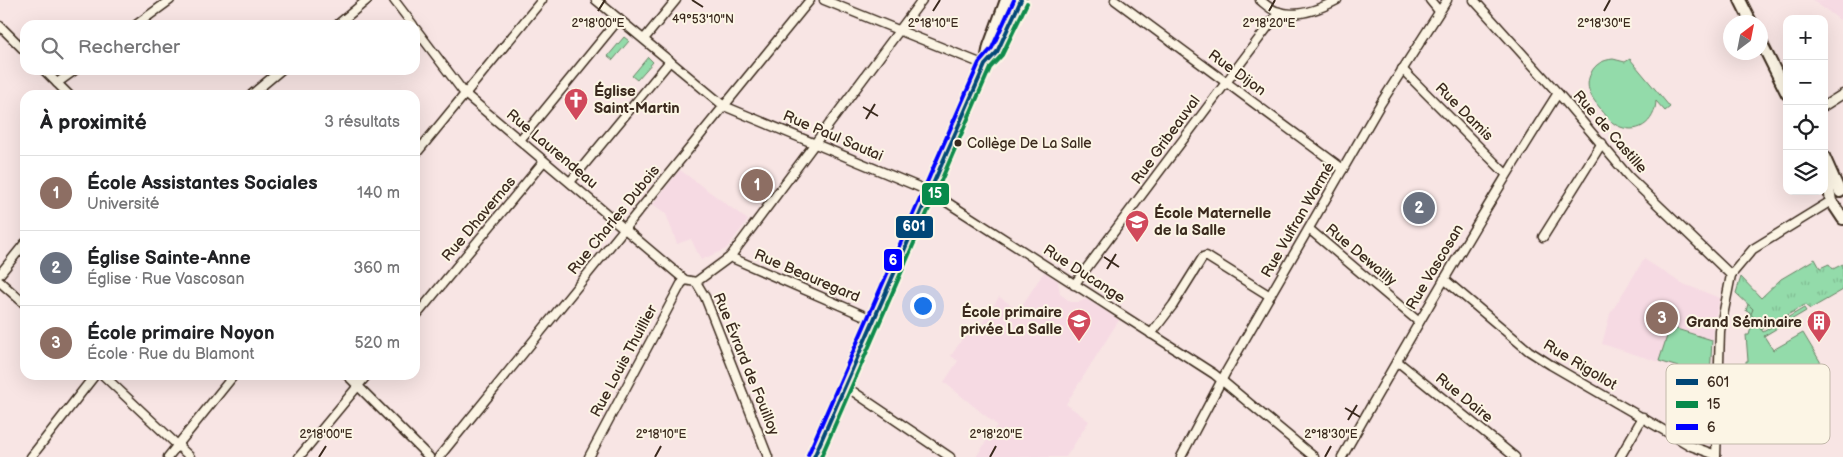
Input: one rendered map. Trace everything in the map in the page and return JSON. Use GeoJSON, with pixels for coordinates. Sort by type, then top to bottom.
{"type":"FeatureCollection","features":[{"type":"Feature","properties":{"kind":"main road"},"geometry":{"type":"LineString","coordinates":[[1740,0],[1748,15]]}},
{"type":"Feature","properties":{"kind":"main road"},"geometry":{"type":"LineString","coordinates":[[814,457],[985,65],[989,46],[1005,2]]}},
{"type":"Feature","properties":{"kind":"main road"},"geometry":{"type":"LineString","coordinates":[[985,65],[997,52],[1019,4]]}},
{"type":"Feature","properties":{"kind":"main road"},"geometry":{"type":"LineString","coordinates":[[1768,56],[1783,86]]}},
{"type":"Feature","properties":{"kind":"main road"},"geometry":{"type":"LineString","coordinates":[[1828,169],[1843,218]]}},
{"type":"Feature","properties":{"kind":"main road"},"geometry":{"type":"LineString","coordinates":[[1828,182],[1837,198]]}},
{"type":"Feature","properties":{"kind":"street"},"geometry":{"type":"LineString","coordinates":[[143,20],[170,0]]}},
{"type":"Feature","properties":{"kind":"street"},"geometry":{"type":"LineString","coordinates":[[343,20],[367,0]]}},
{"type":"Feature","properties":{"kind":"street","name":"Rue Laurendeau"},"geometry":{"type":"LineString","coordinates":[[394,0],[409,20]]}},
{"type":"Feature","properties":{"kind":"street"},"geometry":{"type":"LineString","coordinates":[[420,149],[542,0]]}},
{"type":"Feature","properties":{"kind":"street","name":"Rue Paul Sautai"},"geometry":{"type":"LineString","coordinates":[[596,0],[724,106],[931,192]]}},
{"type":"Feature","properties":{"kind":"street"},"geometry":{"type":"LineString","coordinates":[[644,40],[676,0]]}},
{"type":"Feature","properties":{"kind":"street","name":"Rue Charles Dubois"},"geometry":{"type":"LineString","coordinates":[[439,457],[810,0]]}},
{"type":"Feature","properties":{"kind":"street"},"geometry":{"type":"LineString","coordinates":[[824,0],[985,65]]}},
{"type":"Feature","properties":{"kind":"street"},"geometry":{"type":"LineString","coordinates":[[685,280],[696,282],[730,257],[922,0]]}},
{"type":"Feature","properties":{"kind":"street","name":"Rue Dijon"},"geometry":{"type":"LineString","coordinates":[[1115,0],[1343,169]]}},
{"type":"Feature","properties":{"kind":"street"},"geometry":{"type":"LineString","coordinates":[[1260,0],[1278,12],[1299,13],[1317,10],[1337,0]]}},
{"type":"Feature","properties":{"kind":"street"},"geometry":{"type":"LineString","coordinates":[[1430,0],[1439,11]]}},
{"type":"Feature","properties":{"kind":"street","name":"Rue Vulfran Warmé"},"geometry":{"type":"LineString","coordinates":[[1180,457],[1343,169],[1402,70],[1447,0]]}},
{"type":"Feature","properties":{"kind":"street","name":"Rue de Castille"},"geometry":{"type":"LineString","coordinates":[[1474,0],[1602,143],[1629,177],[1731,275]]}},
{"type":"Feature","properties":{"kind":"street","name":"Rue Gribeauval"},"geometry":{"type":"LineString","coordinates":[[1074,285],[1278,12]]}},
{"type":"Feature","properties":{"kind":"street"},"geometry":{"type":"LineString","coordinates":[[520,140],[620,19]]}},
{"type":"Feature","properties":{"kind":"street"},"geometry":{"type":"LineString","coordinates":[[0,26],[20,46]]}},
{"type":"Feature","properties":{"kind":"street","name":"Rue Laurendeau"},"geometry":{"type":"LineString","coordinates":[[420,34],[465,94],[685,280]]}},
{"type":"Feature","properties":{"kind":"street"},"geometry":{"type":"LineString","coordinates":[[570,182],[670,61]]}},
{"type":"Feature","properties":{"kind":"street","name":"Rue Damis"},"geometry":{"type":"LineString","coordinates":[[1402,70],[1506,174]]}},
{"type":"Feature","properties":{"kind":"street"},"geometry":{"type":"LineString","coordinates":[[49,75],[64,90]]}},
{"type":"Feature","properties":{"kind":"street"},"geometry":{"type":"LineString","coordinates":[[57,83],[68,75]]}},
{"type":"Feature","properties":{"kind":"street"},"geometry":{"type":"LineString","coordinates":[[256,90],[275,75]]}},
{"type":"Feature","properties":{"kind":"street","name":"Rue Vascosan"},"geometry":{"type":"LineString","coordinates":[[1342,457],[1444,278],[1506,174],[1558,93]]}},
{"type":"Feature","properties":{"kind":"street"},"geometry":{"type":"LineString","coordinates":[[1826,105],[1843,94]]}},
{"type":"Feature","properties":{"kind":"street"},"geometry":{"type":"LineString","coordinates":[[1543,237],[1602,143]]}},
{"type":"Feature","properties":{"kind":"street","name":"Rue Dhavernas"},"geometry":{"type":"LineString","coordinates":[[420,311],[544,160]]}},
{"type":"Feature","properties":{"kind":"street","name":"Rue Ducange"},"geometry":{"type":"LineString","coordinates":[[931,192],[1222,380],[1314,457]]}},
{"type":"Feature","properties":{"kind":"street"},"geometry":{"type":"LineString","coordinates":[[1719,364],[1720,331],[1731,275],[1754,249],[1837,198]]}},
{"type":"Feature","properties":{"kind":"street","name":"Rue Dewailly"},"geometry":{"type":"LineString","coordinates":[[1309,229],[1419,322]]}},
{"type":"Feature","properties":{"kind":"street"},"geometry":{"type":"LineString","coordinates":[[0,274],[20,249]]}},
{"type":"Feature","properties":{"kind":"street"},"geometry":{"type":"LineString","coordinates":[[1152,334],[1203,257],[1206,256],[1270,296]]}},
{"type":"Feature","properties":{"kind":"street","name":"Rue Beauregard"},"geometry":{"type":"LineString","coordinates":[[730,257],[874,320]]}},
{"type":"Feature","properties":{"kind":"street","name":"Rue Rigollot"},"geometry":{"type":"LineString","coordinates":[[1444,278],[1529,351],[1666,431]]}},
{"type":"Feature","properties":{"kind":"street","name":"Rue Louis Thuillier"},"geometry":{"type":"LineString","coordinates":[[589,457],[685,280]]}},
{"type":"Feature","properties":{"kind":"street"},"geometry":{"type":"LineString","coordinates":[[0,282],[20,300]]}},
{"type":"Feature","properties":{"kind":"street","name":"Rue Évrard de Fouilloy"},"geometry":{"type":"LineString","coordinates":[[696,282],[705,297],[768,457]]}},
{"type":"Feature","properties":{"kind":"street","name":"Rue Daire"},"geometry":{"type":"LineString","coordinates":[[1397,361],[1515,457]]}},
{"type":"Feature","properties":{"kind":"street"},"geometry":{"type":"LineString","coordinates":[[31,457],[90,380]]}},
{"type":"Feature","properties":{"kind":"street"},"geometry":{"type":"LineString","coordinates":[[108,380],[190,457]]}},
{"type":"Feature","properties":{"kind":"street"},"geometry":{"type":"LineString","coordinates":[[168,457],[230,380]]}},
{"type":"Feature","properties":{"kind":"street"},"geometry":{"type":"LineString","coordinates":[[352,380],[429,457]]}},
{"type":"Feature","properties":{"kind":"street"},"geometry":{"type":"LineString","coordinates":[[299,457],[363,380]]}},
{"type":"Feature","properties":{"kind":"street"},"geometry":{"type":"LineString","coordinates":[[845,386],[950,457]]}},
{"type":"Feature","properties":{"kind":"street"},"geometry":{"type":"LineString","coordinates":[[1620,457],[1643,418]]}},
{"type":"Feature","properties":{"kind":"street","name":"Rue Rigollot"},"geometry":{"type":"LineString","coordinates":[[1688,444],[1716,456]]}},
{"type":"Feature","properties":{"kind":"shaded area"},"geometry":{"type":"Polygon","coordinates":[[[1812,0],[1843,0],[1843,22],[1812,0]]]}},
{"type":"Feature","properties":{"kind":"shaded area"},"geometry":{"type":"Polygon","coordinates":[[[680,170],[748,220],[726,249],[701,260],[691,239],[677,244],[666,214],[653,204],[680,170]]]}},
{"type":"Feature","properties":{"kind":"shaded area"},"geometry":{"type":"Polygon","coordinates":[[[1644,259],[1681,283],[1720,298],[1714,322],[1711,364],[1666,364],[1602,344],[1610,314],[1644,259]]]}},
{"type":"Feature","properties":{"kind":"shaded area"},"geometry":{"type":"Polygon","coordinates":[[[1044,272],[1058,281],[1060,294],[1071,302],[1079,302],[1086,299],[1119,320],[1066,404],[1089,421],[1066,457],[976,457],[997,425],[944,382],[958,361],[951,356],[966,333],[973,337],[999,297],[1019,310],[1044,272]]]}},
{"type":"Feature","properties":{"kind":"green space"},"geometry":{"type":"Polygon","coordinates":[[[624,37],[629,41],[613,60],[608,56],[624,37]]]}},
{"type":"Feature","properties":{"kind":"green space"},"geometry":{"type":"Polygon","coordinates":[[[648,57],[653,62],[637,80],[632,76],[648,57]]]}},
{"type":"Feature","properties":{"kind":"green space"},"geometry":{"type":"Polygon","coordinates":[[[1613,59],[1625,62],[1630,59],[1670,107],[1665,111],[1656,101],[1652,116],[1644,125],[1638,128],[1624,128],[1611,122],[1591,96],[1588,83],[1591,73],[1597,65],[1603,61],[1613,59]]]}},
{"type":"Feature","properties":{"kind":"green space"},"geometry":{"type":"Polygon","coordinates":[[[1815,259],[1820,268],[1829,264],[1833,269],[1843,264],[1843,290],[1810,309],[1805,305],[1761,330],[1751,314],[1753,309],[1736,293],[1741,277],[1761,298],[1781,279],[1815,259]]]}},
{"type":"Feature","properties":{"kind":"green space"},"geometry":{"type":"Polygon","coordinates":[[[1748,304],[1753,309],[1752,314],[1763,332],[1804,308],[1806,311],[1764,336],[1773,350],[1803,333],[1822,364],[1746,364],[1746,361],[1748,361],[1746,335],[1749,335],[1751,328],[1748,327],[1750,312],[1746,311],[1748,304]]]}},
{"type":"Feature","properties":{"kind":"green space"},"geometry":{"type":"Polygon","coordinates":[[[1670,327],[1712,340],[1711,364],[1669,364],[1659,361],[1670,327]]]}},
{"type":"Feature","properties":{"kind":"transit line","name":"6"},"geometry":{"type":"LineString","coordinates":[[808,455],[979,63],[992,48],[1014,0]]}},
{"type":"Feature","properties":{"kind":"transit line","name":"601"},"geometry":{"type":"LineString","coordinates":[[814,457],[985,65],[997,52],[1021,0]]}},
{"type":"Feature","properties":{"kind":"transit line","name":"15"},"geometry":{"type":"LineString","coordinates":[[821,457],[990,68],[1002,55],[1027,3]]}},
{"type":"Feature","properties":{"kind":"place","name":"Église Saint-Martin"},"geometry":{"type":"Point","coordinates":[576,121]}},
{"type":"Feature","properties":{"kind":"place","name":"Collège De La Salle"},"geometry":{"type":"Point","coordinates":[958,143]}},
{"type":"Feature","properties":{"kind":"place","name":"École Assistantes Sociales"},"geometry":{"type":"Point","coordinates":[757,185]}},
{"type":"Feature","properties":{"kind":"place","name":"Église Sainte-Anne"},"geometry":{"type":"Point","coordinates":[1419,208]}},
{"type":"Feature","properties":{"kind":"place","name":"École Maternelle de la Salle"},"geometry":{"type":"Point","coordinates":[1137,243]}},
{"type":"Feature","properties":{"kind":"place","name":"École primaire Noyon"},"geometry":{"type":"Point","coordinates":[1662,318]}},
{"type":"Feature","properties":{"kind":"place","name":"École primaire privée La Salle"},"geometry":{"type":"Point","coordinates":[1079,342]}},
{"type":"Feature","properties":{"kind":"place","name":"Grand Séminaire"},"geometry":{"type":"Point","coordinates":[1819,343]}}]}
